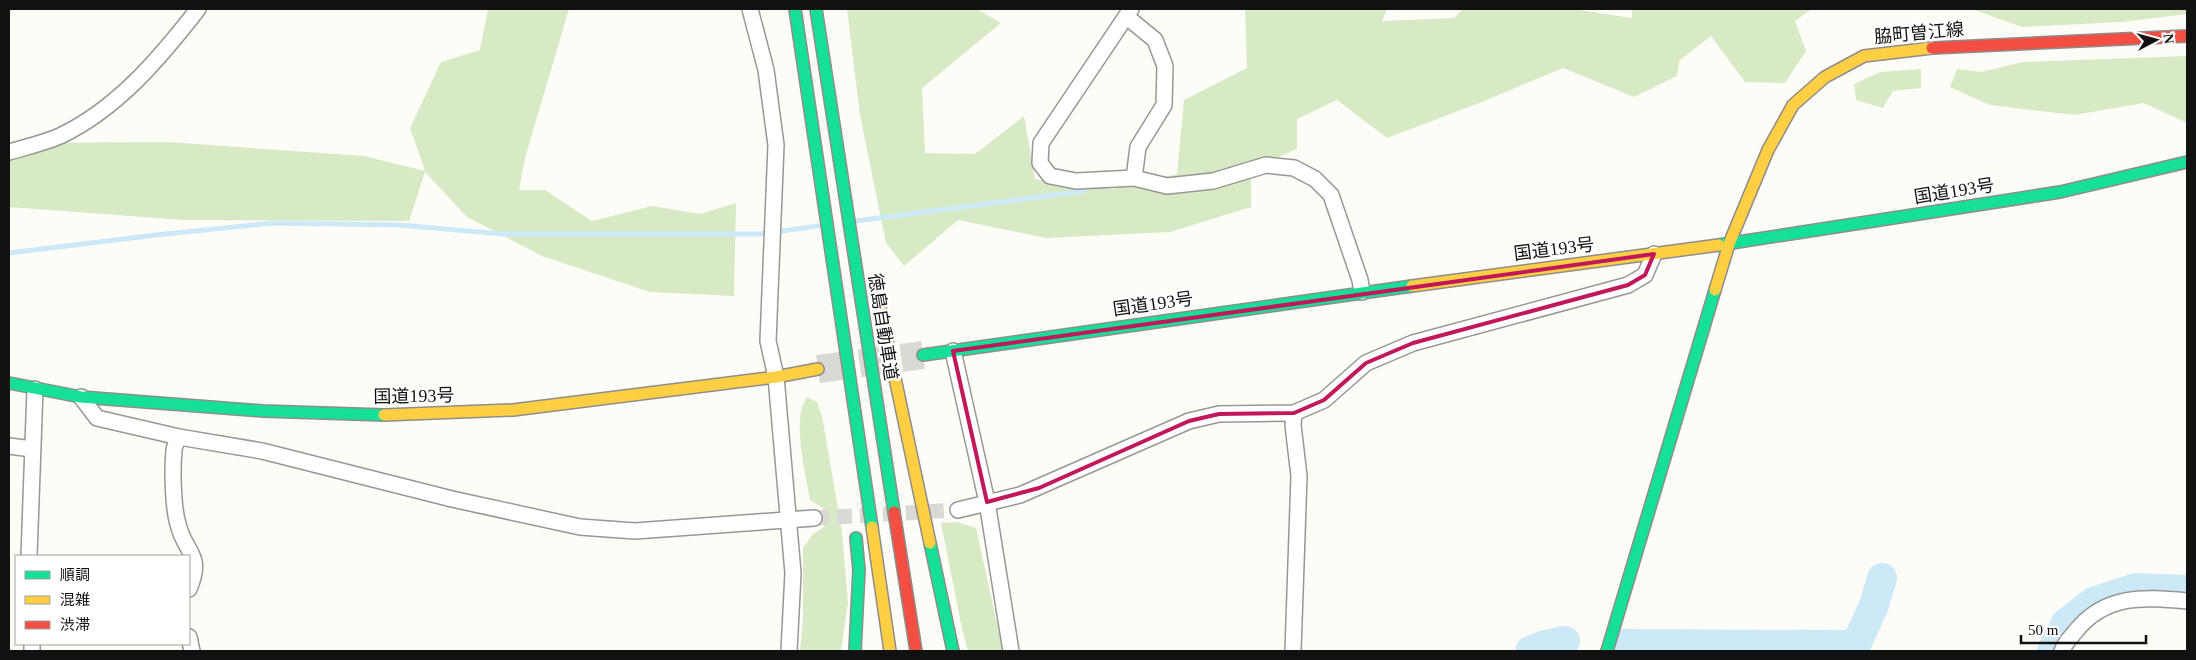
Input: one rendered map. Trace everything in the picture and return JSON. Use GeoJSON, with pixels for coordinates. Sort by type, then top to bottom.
{"type":"FeatureCollection","features":[{"type":"Feature","properties":{"kind":"main road"},"geometry":{"type":"LineString","coordinates":[[795,9],[890,651]]}},
{"type":"Feature","properties":{"kind":"main road","name":"徳島自動車道"},"geometry":{"type":"LineString","coordinates":[[816,9],[916,651]]}},
{"type":"Feature","properties":{"kind":"main road","name":"脇町曽江線"},"geometry":{"type":"LineString","coordinates":[[1606,651],[1729,244],[1768,150],[1793,106],[1825,78],[1864,56],[1926,48],[2187,36]]}},
{"type":"Feature","properties":{"kind":"main road"},"geometry":{"type":"LineString","coordinates":[[822,51],[861,224]]}},
{"type":"Feature","properties":{"kind":"main road","name":"国道193号"},"geometry":{"type":"LineString","coordinates":[[923,355],[1362,292],[1729,244],[2060,192],[2187,162]]}},
{"type":"Feature","properties":{"kind":"main road"},"geometry":{"type":"LineString","coordinates":[[829,244],[845,424]]}},
{"type":"Feature","properties":{"kind":"main road"},"geometry":{"type":"LineString","coordinates":[[876,291],[953,651]]}},
{"type":"Feature","properties":{"kind":"main road","name":"国道193号"},"geometry":{"type":"LineString","coordinates":[[9,383],[81,397],[263,411],[401,416],[513,410],[776,377],[818,369]]}},
{"type":"Feature","properties":{"kind":"main road"},"geometry":{"type":"LineString","coordinates":[[855,651],[860,570],[856,531]]}},
{"type":"Feature","properties":{"kind":"street"},"geometry":{"type":"LineString","coordinates":[[9,152],[42,143],[62,135],[112,103],[147,70],[198,9]]}},
{"type":"Feature","properties":{"kind":"street"},"geometry":{"type":"LineString","coordinates":[[750,9],[766,70],[776,145],[768,341],[776,377],[790,520],[793,573],[789,651]]}},
{"type":"Feature","properties":{"kind":"street"},"geometry":{"type":"LineString","coordinates":[[1134,178],[1138,147],[1164,105],[1165,66],[1155,40],[1129,13],[1041,144],[1040,163],[1050,176],[1076,181],[1134,178],[1167,186],[1213,181],[1266,165],[1294,168],[1315,179],[1332,195],[1360,280],[1362,292]]}},
{"type":"Feature","properties":{"kind":"street"},"geometry":{"type":"LineString","coordinates":[[958,510],[1020,496],[1189,421],[1219,414],[1294,413],[1324,400],[1366,363],[1412,343],[1628,285],[1645,275],[1654,254]]}},
{"type":"Feature","properties":{"kind":"street"},"geometry":{"type":"LineString","coordinates":[[953,351],[987,502],[1011,651]]}},
{"type":"Feature","properties":{"kind":"street"},"geometry":{"type":"LineString","coordinates":[[29,555],[35,389]]}},
{"type":"Feature","properties":{"kind":"street"},"geometry":{"type":"LineString","coordinates":[[81,397],[97,418],[179,437],[262,451],[452,499],[580,527],[635,531],[814,518]]}},
{"type":"Feature","properties":{"kind":"street"},"geometry":{"type":"LineString","coordinates":[[1293,651],[1298,476],[1293,425],[1294,413]]}},
{"type":"Feature","properties":{"kind":"street"},"geometry":{"type":"LineString","coordinates":[[179,437],[174,450],[175,495],[178,525],[196,562],[195,574],[190,586]]}},
{"type":"Feature","properties":{"kind":"street"},"geometry":{"type":"LineString","coordinates":[[9,446],[32,449]]}},
{"type":"Feature","properties":{"kind":"street"},"geometry":{"type":"LineString","coordinates":[[2062,651],[2080,624],[2103,607],[2126,599],[2156,598],[2187,601]]}},
{"type":"Feature","properties":{"kind":"highlighted area"},"geometry":{"type":"Polygon","coordinates":[[[1654,254],[1645,275],[1628,285],[1413,343],[1366,363],[1324,400],[1294,413],[1219,414],[1189,421],[1039,488],[987,502],[953,351],[1654,254]]]}},
{"type":"Feature","properties":{"kind":"green space"},"geometry":{"type":"Polygon","coordinates":[[[488,9],[569,9],[525,158],[519,190],[545,190],[592,221],[652,206],[700,214],[736,203],[734,296],[650,292],[542,256],[467,217],[425,172],[409,221],[183,220],[9,207],[9,143],[168,142],[364,156],[425,171],[410,128],[441,62],[480,50],[488,9]]]}},
{"type":"Feature","properties":{"kind":"green space"},"geometry":{"type":"Polygon","coordinates":[[[847,9],[977,9],[1001,23],[922,88],[925,153],[975,154],[1024,116],[1035,179],[1113,189],[1177,174],[1184,100],[1247,68],[1245,9],[1387,9],[1382,21],[1454,18],[1463,9],[1573,9],[1632,18],[1632,9],[1812,9],[1795,21],[1806,51],[1785,83],[1745,82],[1711,36],[1679,61],[1677,76],[1634,97],[1563,68],[1482,102],[1387,138],[1337,100],[1297,119],[1297,149],[1251,169],[1251,207],[1170,232],[1046,238],[958,220],[904,266],[886,243],[860,115],[847,9]]]}},
{"type":"Feature","properties":{"kind":"green space"},"geometry":{"type":"Polygon","coordinates":[[[1972,9],[2187,9],[2187,14],[2121,22],[2022,27],[1972,9]]]}},
{"type":"Feature","properties":{"kind":"green space"},"geometry":{"type":"Polygon","coordinates":[[[2187,56],[2187,123],[2144,103],[2074,115],[1990,105],[1950,87],[1957,69],[1981,72],[2023,62],[2187,56]]]}},
{"type":"Feature","properties":{"kind":"green space"},"geometry":{"type":"Polygon","coordinates":[[[1921,69],[1921,88],[1893,91],[1883,108],[1856,100],[1854,84],[1880,72],[1921,69]]]}},
{"type":"Feature","properties":{"kind":"green space"},"geometry":{"type":"Polygon","coordinates":[[[807,397],[817,402],[822,416],[842,532],[848,603],[841,651],[800,651],[803,621],[803,548],[813,534],[824,527],[823,508],[810,500],[801,447],[800,419],[802,407],[807,397]]]}},
{"type":"Feature","properties":{"kind":"green space"},"geometry":{"type":"Polygon","coordinates":[[[957,522],[976,528],[1003,651],[968,651],[941,523],[957,522]]]}},
{"type":"Feature","properties":{"kind":"waterway"},"geometry":{"type":"LineString","coordinates":[[856,221],[1084,191]]}},
{"type":"Feature","properties":{"kind":"waterway"},"geometry":{"type":"LineString","coordinates":[[9,253],[274,223],[400,225],[502,234],[760,234],[818,226]]}},
{"type":"Feature","properties":{"kind":"waterway"},"geometry":{"type":"LineString","coordinates":[[1623,644],[1856,645],[1874,605],[1882,578]]}},
{"type":"Feature","properties":{"kind":"waterway"},"geometry":{"type":"LineString","coordinates":[[2052,651],[2066,623],[2093,602],[2136,588],[2187,590]]}},
{"type":"Feature","properties":{"kind":"waterway"},"geometry":{"type":"LineString","coordinates":[[1530,651],[1545,645],[1565,641]]}},
{"type":"Feature","properties":{"kind":"tunnel"},"geometry":{"type":"LineString","coordinates":[[818,369],[923,355]]}},
{"type":"Feature","properties":{"kind":"tunnel"},"geometry":{"type":"LineString","coordinates":[[814,518],[958,510]]}},
{"type":"Feature","properties":{"kind":"traffic: fast"},"geometry":{"type":"LineString","coordinates":[[795,9],[872,527]]}},
{"type":"Feature","properties":{"kind":"traffic: fast"},"geometry":{"type":"LineString","coordinates":[[816,9],[894,512]]}},
{"type":"Feature","properties":{"kind":"traffic: fast"},"geometry":{"type":"LineString","coordinates":[[1719,245],[2060,192],[2187,162]]}},
{"type":"Feature","properties":{"kind":"traffic: fast"},"geometry":{"type":"LineString","coordinates":[[923,355],[1412,286]]}},
{"type":"Feature","properties":{"kind":"traffic: fast"},"geometry":{"type":"LineString","coordinates":[[1607,651],[1715,290]]}},
{"type":"Feature","properties":{"kind":"traffic: fast"},"geometry":{"type":"LineString","coordinates":[[9,383],[81,397],[263,411],[384,415]]}},
{"type":"Feature","properties":{"kind":"traffic: fast"},"geometry":{"type":"LineString","coordinates":[[855,651],[859,570],[856,538]]}},
{"type":"Feature","properties":{"kind":"traffic: fast"},"geometry":{"type":"LineString","coordinates":[[930,543],[953,651]]}},
{"type":"Feature","properties":{"kind":"traffic: slow"},"geometry":{"type":"LineString","coordinates":[[1715,290],[1729,244],[1768,150],[1793,105],[1825,77],[1864,56],[1932,48]]}},
{"type":"Feature","properties":{"kind":"traffic: slow"},"geometry":{"type":"LineString","coordinates":[[1412,286],[1719,245]]}},
{"type":"Feature","properties":{"kind":"traffic: slow"},"geometry":{"type":"LineString","coordinates":[[878,298],[930,543]]}},
{"type":"Feature","properties":{"kind":"traffic: slow"},"geometry":{"type":"LineString","coordinates":[[384,415],[513,410],[776,377],[818,369]]}},
{"type":"Feature","properties":{"kind":"traffic: slow"},"geometry":{"type":"LineString","coordinates":[[872,527],[890,651]]}},
{"type":"Feature","properties":{"kind":"traffic: jam"},"geometry":{"type":"LineString","coordinates":[[1932,48],[2187,36]]}},
{"type":"Feature","properties":{"kind":"traffic: jam"},"geometry":{"type":"LineString","coordinates":[[894,512],[916,651]]}}]}
